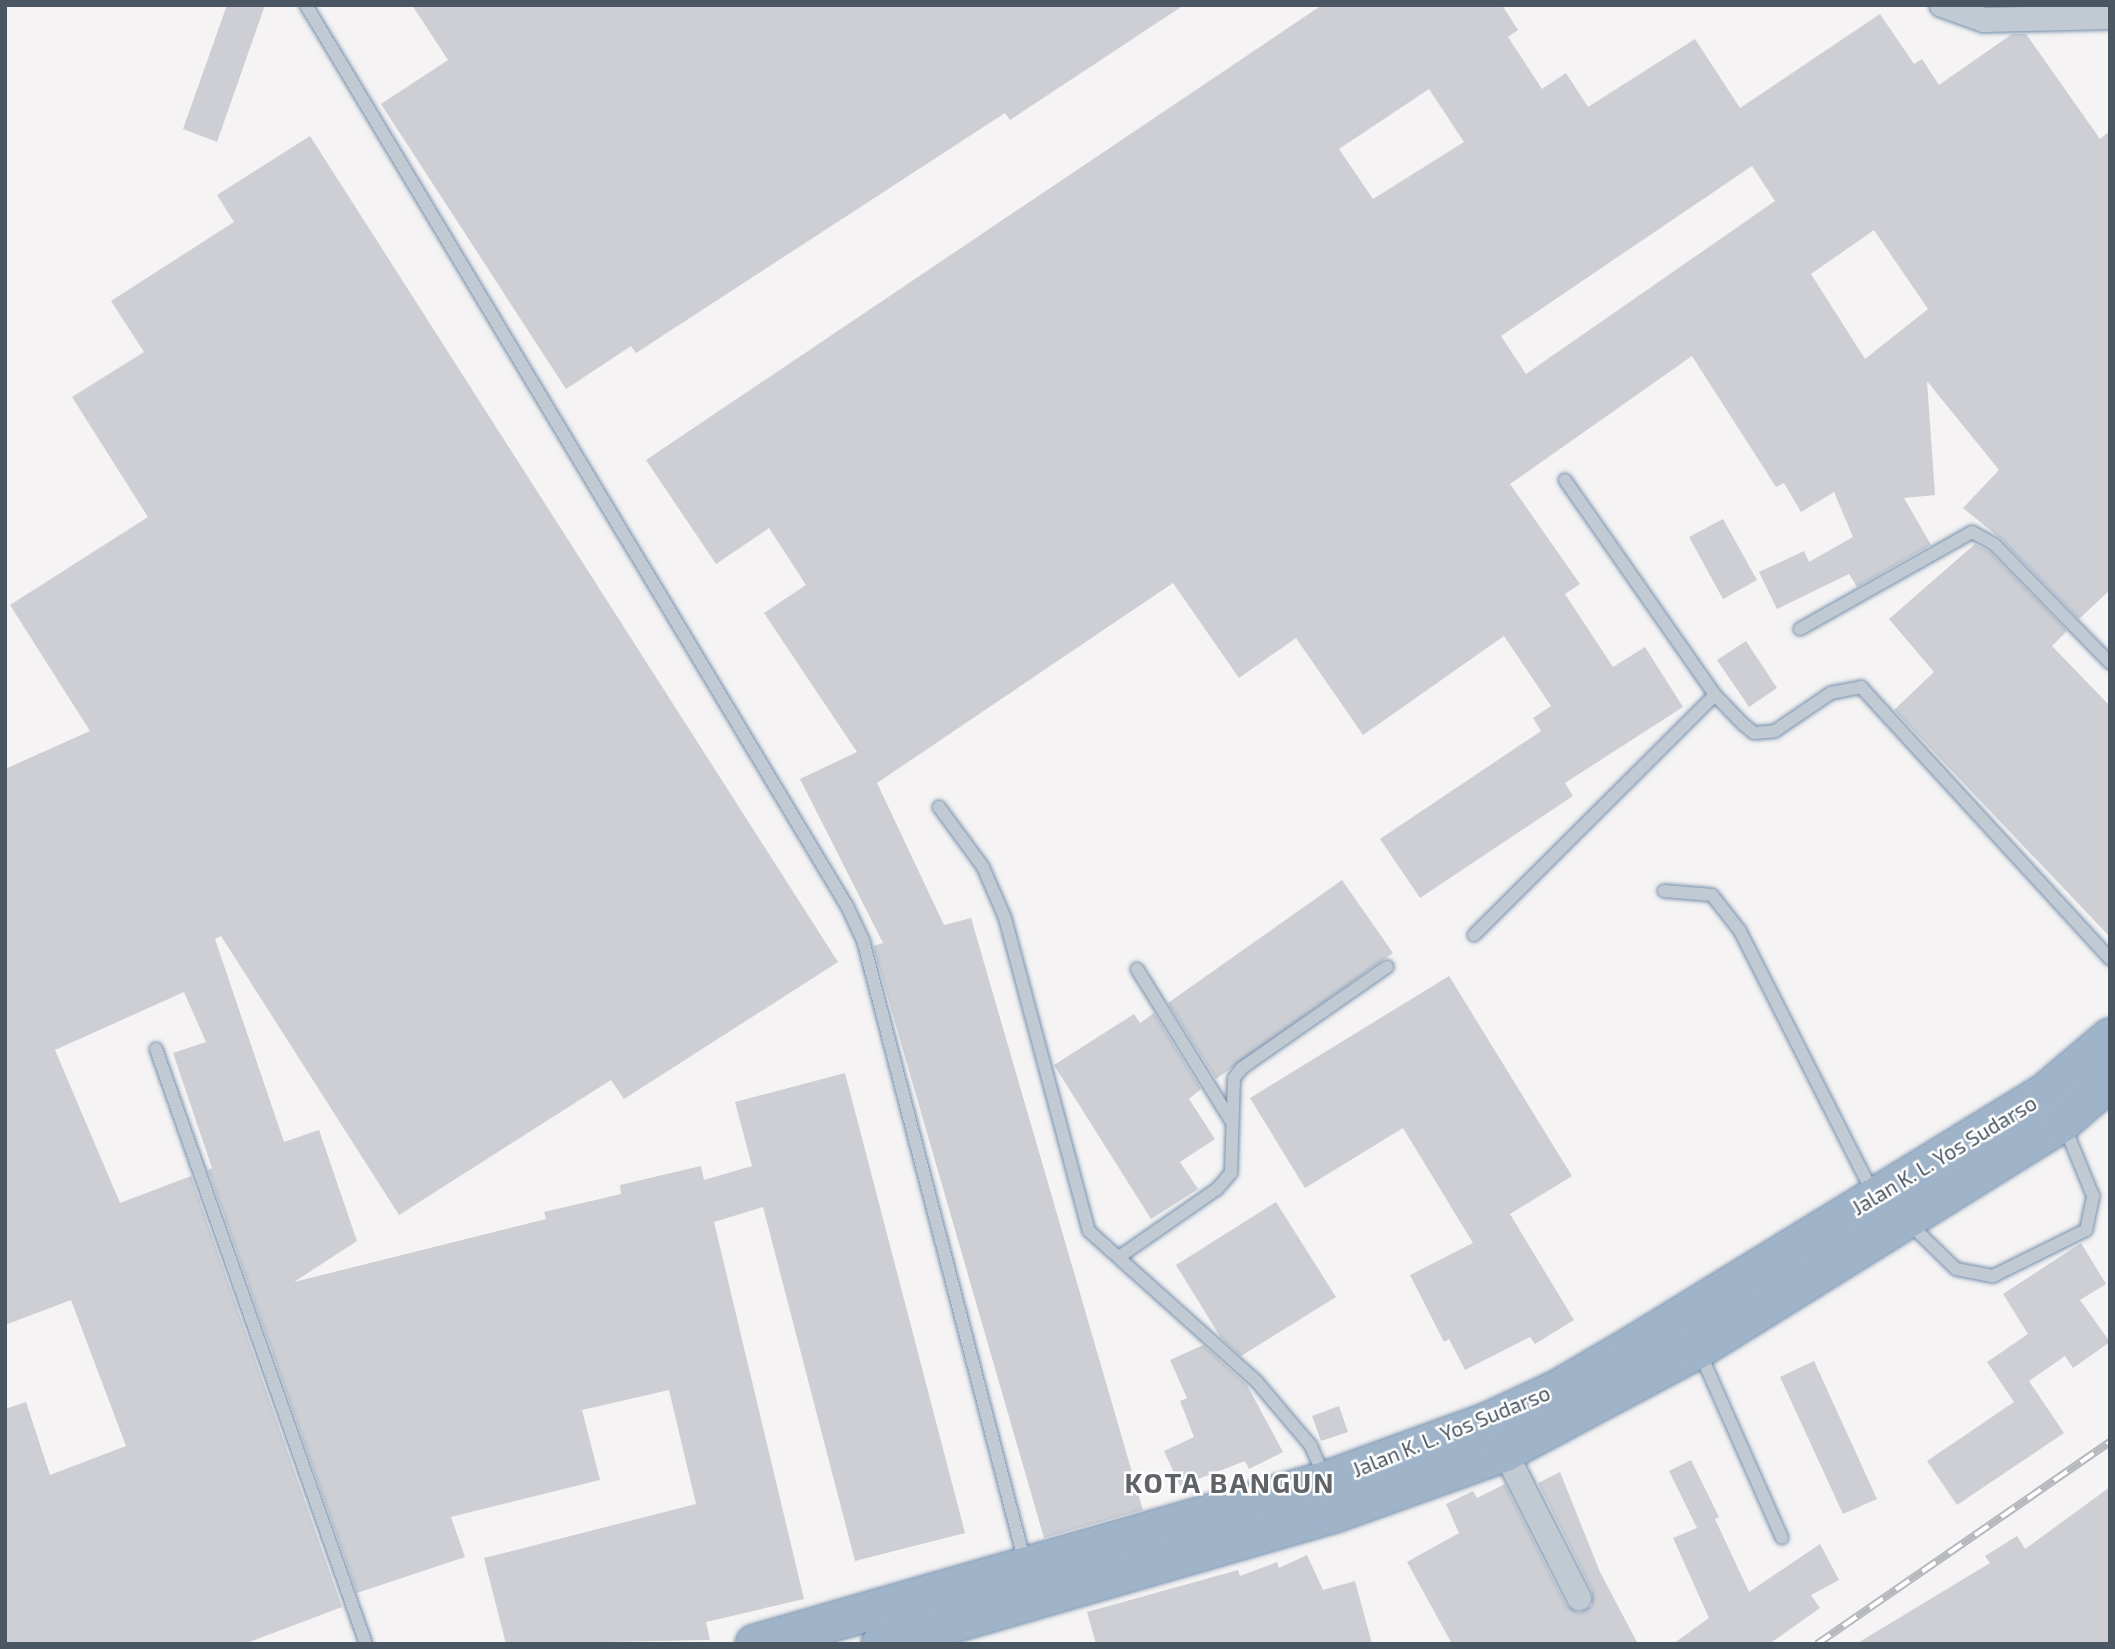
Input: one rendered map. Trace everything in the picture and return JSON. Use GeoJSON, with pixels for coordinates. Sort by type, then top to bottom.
{"type":"FeatureCollection","features":[{"type":"Feature","properties":{"kind":"highway","name":"Jalan K. L. Yos Sudarso"},"geometry":{"type":"LineString","coordinates":[[755,1644],[1335,1513],[1505,1452],[1698,1349],[1907,1221],[2053,1108],[2110,1038]]}},
{"type":"Feature","properties":{"kind":"highway","name":"Jalan K. L. Yos Sudarso"},"geometry":{"type":"LineString","coordinates":[[881,1644],[1031,1582],[1488,1422],[1557,1390],[1875,1196],[2110,1081]]}},
{"type":"Feature","properties":{"kind":"street"},"geometry":{"type":"LineString","coordinates":[[1942,5],[1984,20],[2110,17]]}},
{"type":"Feature","properties":{"kind":"street"},"geometry":{"type":"LineString","coordinates":[[1505,1452],[1579,1598]]}},
{"type":"Feature","properties":{"kind":"lane"},"geometry":{"type":"LineString","coordinates":[[306,5],[858,929],[1031,1582]]}},
{"type":"Feature","properties":{"kind":"lane"},"geometry":{"type":"LineString","coordinates":[[1565,480],[1716,695],[1754,733],[1774,731],[1830,694],[1861,687],[2110,959]]}},
{"type":"Feature","properties":{"kind":"lane"},"geometry":{"type":"LineString","coordinates":[[1800,629],[1972,532],[1995,545],[2110,663]]}},
{"type":"Feature","properties":{"kind":"lane"},"geometry":{"type":"LineString","coordinates":[[1474,935],[1716,695]]}},
{"type":"Feature","properties":{"kind":"lane"},"geometry":{"type":"LineString","coordinates":[[939,807],[983,867],[1004,918],[1079,1203],[1089,1231],[1257,1382],[1311,1446],[1325,1480]]}},
{"type":"Feature","properties":{"kind":"lane"},"geometry":{"type":"LineString","coordinates":[[1664,891],[1712,895],[1741,930],[1875,1196]]}},
{"type":"Feature","properties":{"kind":"lane"},"geometry":{"type":"LineString","coordinates":[[1119,1257],[1217,1189],[1231,1172],[1234,1078],[1242,1068],[1387,967]]}},
{"type":"Feature","properties":{"kind":"lane"},"geometry":{"type":"LineString","coordinates":[[1137,969],[1232,1122]]}},
{"type":"Feature","properties":{"kind":"lane"},"geometry":{"type":"LineString","coordinates":[[156,1049],[366,1644]]}},
{"type":"Feature","properties":{"kind":"lane"},"geometry":{"type":"LineString","coordinates":[[1907,1221],[1956,1269],[1993,1276],[2086,1230],[2092,1196],[2053,1108]]}},
{"type":"Feature","properties":{"kind":"lane"},"geometry":{"type":"LineString","coordinates":[[1698,1349],[1782,1538]]}},
{"type":"Feature","properties":{"kind":"building"},"geometry":{"type":"Polygon","coordinates":[[[227,5],[265,5],[217,142],[183,129],[227,5]]]}},
{"type":"Feature","properties":{"kind":"building"},"geometry":{"type":"Polygon","coordinates":[[[412,5],[1184,5],[1010,120],[1005,113],[636,353],[631,346],[566,389],[381,104],[448,60],[412,5]]]}},
{"type":"Feature","properties":{"kind":"building"},"geometry":{"type":"Polygon","coordinates":[[[1322,5],[1502,5],[1518,30],[1508,37],[1542,89],[1566,73],[1588,107],[1695,39],[1740,108],[1880,14],[1914,64],[1922,59],[1939,85],[2012,34],[2026,34],[2100,139],[2110,131],[2110,590],[2079,619],[2001,539],[1963,508],[1999,470],[1927,381],[1935,495],[1904,498],[1931,545],[1857,587],[1849,574],[1777,609],[1759,572],[1804,551],[1809,562],[1853,537],[1834,492],[1801,512],[1784,483],[1776,487],[1692,356],[1510,484],[1580,584],[1565,594],[1613,667],[1645,647],[1683,707],[1565,783],[1573,796],[1420,898],[1380,839],[1541,731],[1533,718],[1551,706],[1504,636],[1363,735],[1296,638],[1239,678],[1173,583],[877,783],[944,925],[971,918],[1143,1510],[1044,1538],[873,946],[883,943],[800,779],[857,752],[764,613],[806,585],[769,528],[716,564],[646,460],[1322,5]],[[1429,89],[1339,149],[1373,199],[1464,142],[1429,89]],[[1752,166],[1501,336],[1526,374],[1775,201],[1752,166]],[[1874,230],[1811,274],[1865,359],[1928,309],[1874,230]]]}},
{"type":"Feature","properties":{"kind":"building"},"geometry":{"type":"Polygon","coordinates":[[[310,136],[838,962],[624,1099],[611,1080],[399,1215],[221,936],[215,939],[284,1142],[319,1130],[357,1241],[294,1282],[546,1219],[544,1212],[621,1194],[620,1185],[701,1166],[704,1180],[752,1166],[735,1102],[845,1073],[965,1533],[855,1561],[763,1207],[714,1222],[804,1599],[706,1622],[710,1640],[506,1644],[484,1558],[696,1504],[669,1390],[582,1410],[600,1480],[451,1517],[465,1557],[357,1593],[208,1170],[212,1168],[173,1053],[206,1042],[184,992],[55,1050],[120,1203],[191,1176],[342,1607],[244,1644],[5,1644],[5,1409],[26,1402],[50,1475],[126,1446],[71,1300],[5,1325],[5,769],[90,731],[10,605],[148,517],[72,397],[144,352],[111,301],[234,222],[217,195],[310,136]]]}},
{"type":"Feature","properties":{"kind":"building"},"geometry":{"type":"Polygon","coordinates":[[[1723,519],[1757,580],[1723,599],[1689,537],[1723,519]]]}},
{"type":"Feature","properties":{"kind":"building"},"geometry":{"type":"Polygon","coordinates":[[[1975,544],[1990,552],[2067,631],[2052,646],[2110,706],[2110,937],[1894,710],[1934,672],[1889,619],[1975,544]]]}},
{"type":"Feature","properties":{"kind":"building"},"geometry":{"type":"Polygon","coordinates":[[[1746,641],[1777,688],[1749,707],[1717,660],[1746,641]]]}},
{"type":"Feature","properties":{"kind":"building"},"geometry":{"type":"Polygon","coordinates":[[[1342,880],[1393,953],[1216,1079],[1168,1003],[1342,880]]]}},
{"type":"Feature","properties":{"kind":"building"},"geometry":{"type":"Polygon","coordinates":[[[1449,976],[1572,1176],[1510,1214],[1574,1320],[1535,1344],[1530,1337],[1465,1370],[1449,1339],[1444,1342],[1410,1275],[1473,1243],[1403,1128],[1305,1188],[1250,1098],[1449,976]]]}},
{"type":"Feature","properties":{"kind":"building"},"geometry":{"type":"Polygon","coordinates":[[[1154,1013],[1201,1089],[1189,1099],[1215,1139],[1180,1162],[1198,1189],[1151,1219],[1054,1065],[1134,1014],[1140,1023],[1154,1013]]]}},
{"type":"Feature","properties":{"kind":"building"},"geometry":{"type":"Polygon","coordinates":[[[1276,1202],[1336,1297],[1241,1356],[1221,1338],[1176,1265],[1276,1202]]]}},
{"type":"Feature","properties":{"kind":"building"},"geometry":{"type":"Polygon","coordinates":[[[2081,1243],[2106,1284],[2080,1300],[2110,1342],[2073,1368],[2065,1356],[2029,1381],[2064,1433],[1957,1505],[1927,1461],[2014,1402],[1987,1362],[2028,1334],[2003,1294],[2081,1243]]]}},
{"type":"Feature","properties":{"kind":"building"},"geometry":{"type":"Polygon","coordinates":[[[1203,1345],[1247,1385],[1283,1452],[1249,1469],[1245,1461],[1180,1486],[1164,1451],[1194,1437],[1180,1401],[1187,1398],[1170,1360],[1203,1345]]]}},
{"type":"Feature","properties":{"kind":"building"},"geometry":{"type":"Polygon","coordinates":[[[1814,1361],[1877,1499],[1843,1514],[1780,1377],[1814,1361]]]}},
{"type":"Feature","properties":{"kind":"building"},"geometry":{"type":"Polygon","coordinates":[[[1339,1406],[1348,1432],[1321,1441],[1312,1416],[1339,1406]]]}},
{"type":"Feature","properties":{"kind":"building"},"geometry":{"type":"Polygon","coordinates":[[[1691,1460],[1719,1517],[1715,1519],[1749,1592],[1820,1544],[1839,1580],[1811,1595],[1820,1608],[1769,1644],[1673,1644],[1709,1618],[1673,1538],[1697,1528],[1669,1471],[1691,1460]]]}},
{"type":"Feature","properties":{"kind":"building"},"geometry":{"type":"Polygon","coordinates":[[[1560,1472],[1600,1572],[1638,1644],[1452,1644],[1407,1562],[1459,1533],[1446,1504],[1473,1491],[1477,1498],[1505,1484],[1566,1605],[1579,1613],[1592,1606],[1592,1591],[1538,1483],[1560,1472]]]}},
{"type":"Feature","properties":{"kind":"building"},"geometry":{"type":"Polygon","coordinates":[[[2110,1487],[2110,1644],[1856,1644],[1990,1563],[1985,1556],[2017,1536],[2025,1549],[2110,1487]]]}},
{"type":"Feature","properties":{"kind":"building"},"geometry":{"type":"Polygon","coordinates":[[[1307,1555],[1323,1590],[1355,1581],[1372,1644],[1096,1644],[1087,1612],[1238,1570],[1240,1576],[1277,1562],[1279,1568],[1307,1555]]]}},
{"type":"Feature","properties":{"kind":"railway"},"geometry":{"type":"LineString","coordinates":[[1817,1644],[2110,1442]]}},
{"type":"Feature","properties":{"kind":"district","name":"KOTA BANGUN"},"geometry":{"type":"Point","coordinates":[1230,1482]}}]}
